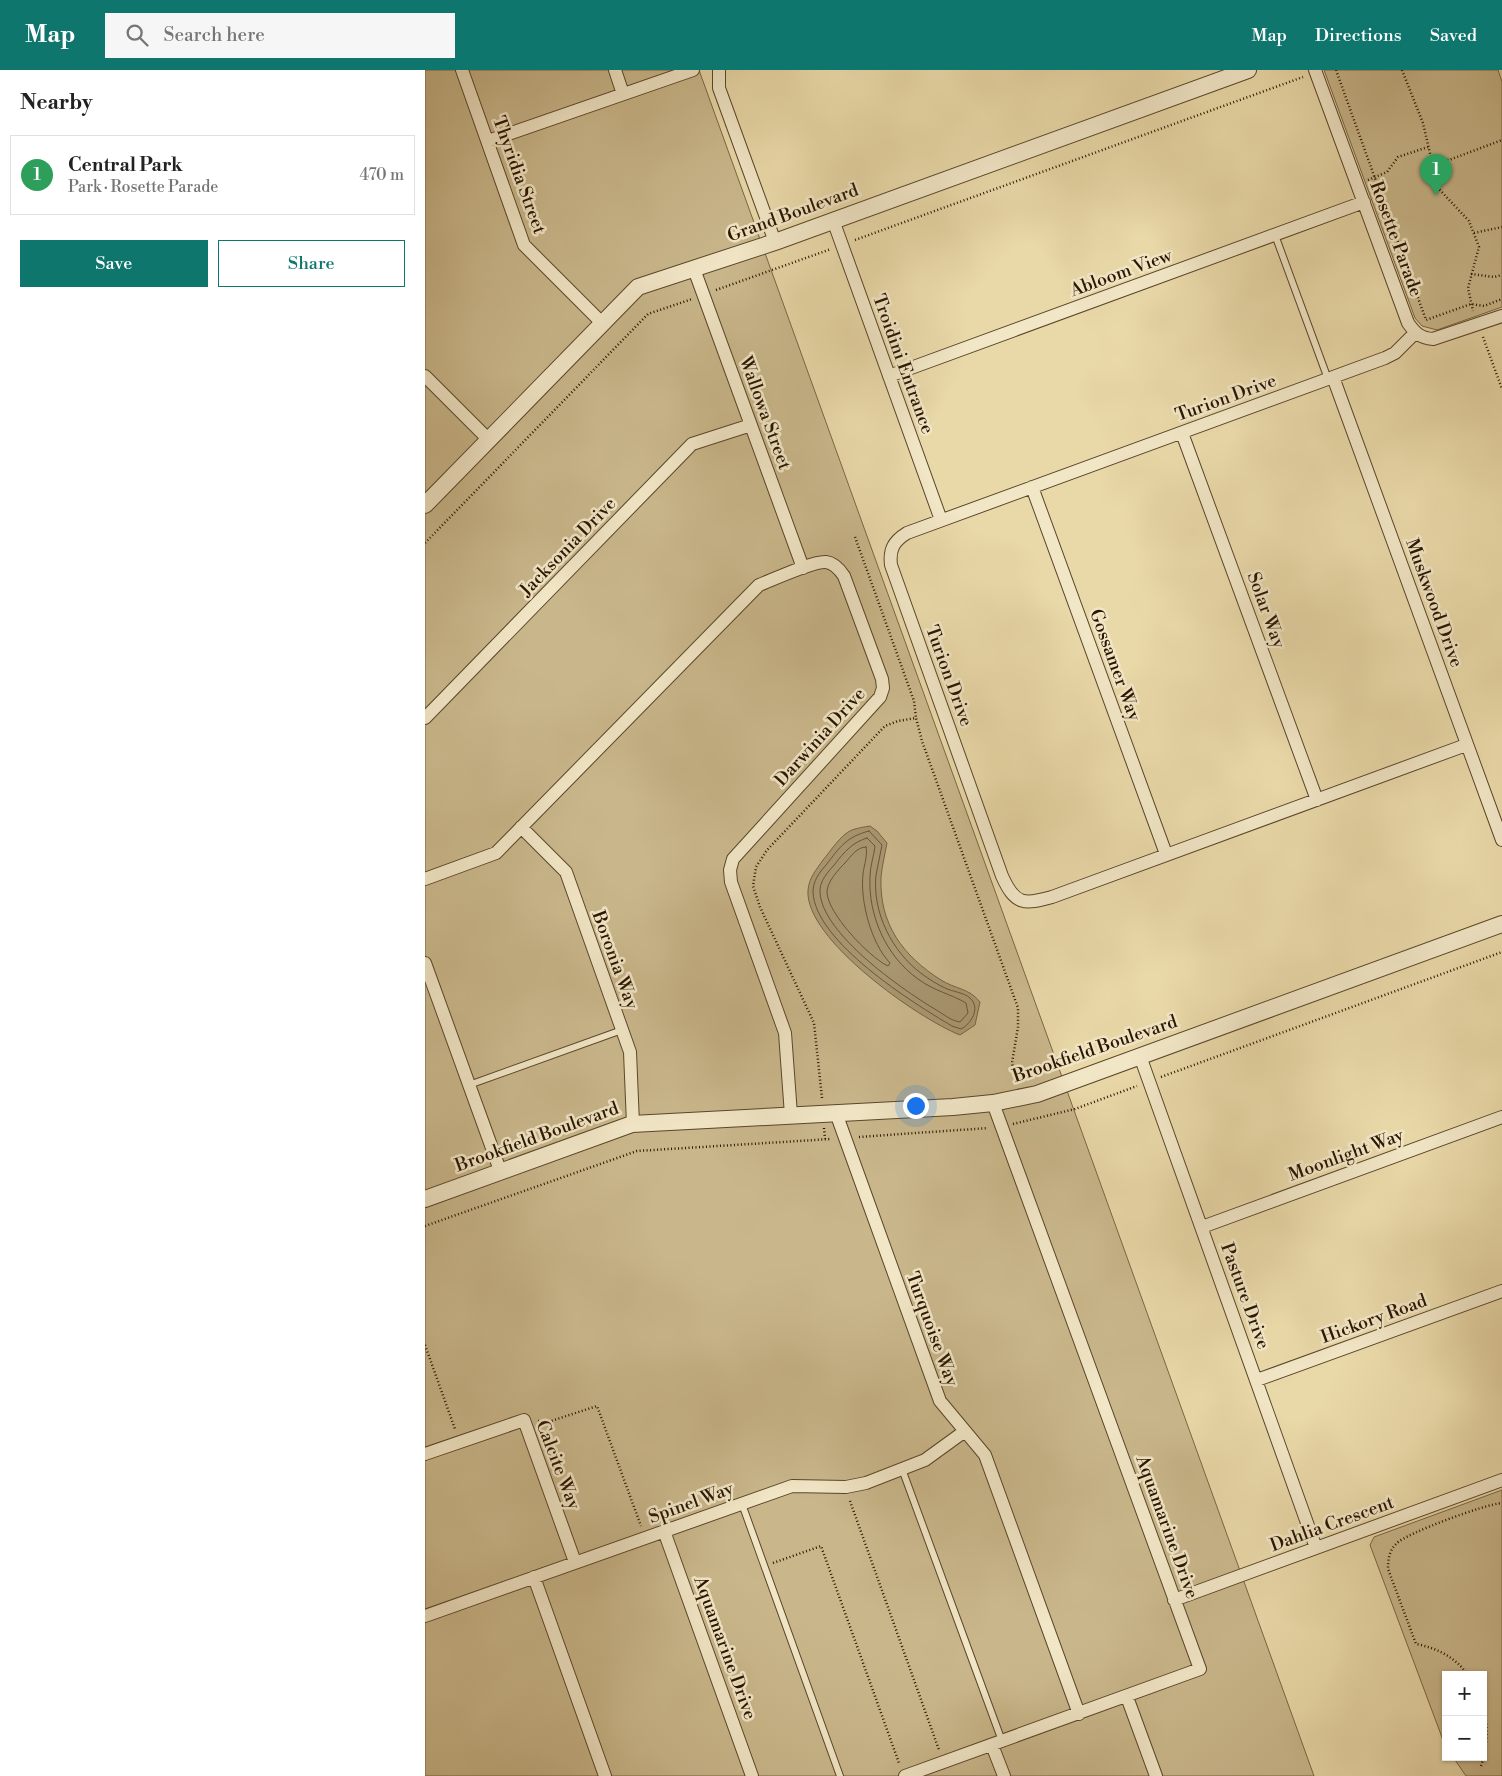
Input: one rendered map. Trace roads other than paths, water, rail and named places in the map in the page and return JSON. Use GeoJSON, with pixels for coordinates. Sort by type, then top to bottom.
{"type":"FeatureCollection","features":[{"type":"Feature","properties":{"kind":"street","name":"Thyridia Street"},"geometry":{"type":"LineString","coordinates":[[462,70],[524,245],[603,324]]}},
{"type":"Feature","properties":{"kind":"street"},"geometry":{"type":"LineString","coordinates":[[615,70],[623,94]]}},
{"type":"Feature","properties":{"kind":"street"},"geometry":{"type":"LineString","coordinates":[[488,141],[693,70]]}},
{"type":"Feature","properties":{"kind":"street"},"geometry":{"type":"LineString","coordinates":[[719,70],[719,88],[775,242]]}},
{"type":"Feature","properties":{"kind":"street","name":"Grand Boulevard"},"geometry":{"type":"LineString","coordinates":[[425,505],[638,288],[775,242],[1248,70]]}},
{"type":"Feature","properties":{"kind":"street","name":"Rosette Parade"},"geometry":{"type":"LineString","coordinates":[[1315,70],[1408,323],[1415,333]]}},
{"type":"Feature","properties":{"kind":"street","name":"Abloom View"},"geometry":{"type":"LineString","coordinates":[[889,376],[1364,202]]}},
{"type":"Feature","properties":{"kind":"street","name":"Troidini Entrance"},"geometry":{"type":"LineString","coordinates":[[833,220],[941,520]]}},
{"type":"Feature","properties":{"kind":"street","name":"Wallowa Street"},"geometry":{"type":"LineString","coordinates":[[694,269],[803,568]]}},
{"type":"Feature","properties":{"kind":"street"},"geometry":{"type":"LineString","coordinates":[[1415,333],[1424,338],[1433,339],[1502,317]]}},
{"type":"Feature","properties":{"kind":"street","name":"Turion Drive"},"geometry":{"type":"LineString","coordinates":[[1415,333],[1395,353],[1182,433],[941,520],[899,538],[893,544],[889,554],[891,565],[1009,890],[1014,898],[1023,902],[1034,902],[1466,745]]}},
{"type":"Feature","properties":{"kind":"street"},"geometry":{"type":"LineString","coordinates":[[425,376],[489,440]]}},
{"type":"Feature","properties":{"kind":"street","name":"Muskwood Drive"},"geometry":{"type":"LineString","coordinates":[[1331,378],[1502,840]]}},
{"type":"Feature","properties":{"kind":"street","name":"Jacksonia Drive"},"geometry":{"type":"LineString","coordinates":[[425,718],[693,444],[751,425]]}},
{"type":"Feature","properties":{"kind":"street","name":"Solar Way"},"geometry":{"type":"LineString","coordinates":[[1182,433],[1317,800]]}},
{"type":"Feature","properties":{"kind":"street","name":"Gossamer Way"},"geometry":{"type":"LineString","coordinates":[[1032,487],[1166,854]]}},
{"type":"Feature","properties":{"kind":"street","name":"Darwinia Drive"},"geometry":{"type":"LineString","coordinates":[[425,879],[496,853],[759,585],[803,568],[825,562],[834,565],[844,576],[883,688],[880,697],[733,859],[730,870],[731,882],[785,1034],[791,1115]]}},
{"type":"Feature","properties":{"kind":"street","name":"Boronia Way"},"geometry":{"type":"LineString","coordinates":[[521,827],[566,872],[629,1052],[633,1124]]}},
{"type":"Feature","properties":{"kind":"street","name":"Brookfield Boulevard"},"geometry":{"type":"LineString","coordinates":[[425,1199],[633,1124],[993,1103],[1037,1094],[1502,924]]}},
{"type":"Feature","properties":{"kind":"street"},"geometry":{"type":"LineString","coordinates":[[425,963],[501,1173]]}},
{"type":"Feature","properties":{"kind":"street","name":"Pasture Drive"},"geometry":{"type":"LineString","coordinates":[[1140,1056],[1317,1548]]}},
{"type":"Feature","properties":{"kind":"street","name":"Aquamarine Drive"},"geometry":{"type":"LineString","coordinates":[[903,1771],[944,1762],[1127,1697],[1199,1669],[993,1103]]}},
{"type":"Feature","properties":{"kind":"street","name":"Turquoise Way"},"geometry":{"type":"LineString","coordinates":[[830,1113],[845,1138],[940,1401],[985,1455],[1079,1714]]}},
{"type":"Feature","properties":{"kind":"street","name":"Moonlight Way"},"geometry":{"type":"LineString","coordinates":[[1202,1226],[1502,1117]]}},
{"type":"Feature","properties":{"kind":"street","name":"Hickory Road"},"geometry":{"type":"LineString","coordinates":[[1257,1380],[1502,1291]]}},
{"type":"Feature","properties":{"kind":"street","name":"Calcite Way"},"geometry":{"type":"LineString","coordinates":[[425,1454],[524,1420],[575,1562]]}},
{"type":"Feature","properties":{"kind":"street","name":"Spinel Way"},"geometry":{"type":"LineString","coordinates":[[425,1616],[792,1486],[846,1487],[902,1469],[925,1460],[965,1431]]}},
{"type":"Feature","properties":{"kind":"street","name":"Dahlia Crescent"},"geometry":{"type":"LineString","coordinates":[[1175,1600],[1502,1480]]}},
{"type":"Feature","properties":{"kind":"street","name":"Aquamarine Drive"},"geometry":{"type":"LineString","coordinates":[[664,1531],[752,1776]]}},
{"type":"Feature","properties":{"kind":"street"},"geometry":{"type":"LineString","coordinates":[[534,1578],[605,1776]]}},
{"type":"Feature","properties":{"kind":"street"},"geometry":{"type":"LineString","coordinates":[[1127,1697],[1156,1776]]}},
{"type":"Feature","properties":{"kind":"street"},"geometry":{"type":"LineString","coordinates":[[997,1743],[1003,1776]]}},
{"type":"Feature","properties":{"kind":"lane"},"geometry":{"type":"LineString","coordinates":[[1275,234],[1331,378]]}},
{"type":"Feature","properties":{"kind":"lane"},"geometry":{"type":"LineString","coordinates":[[469,1085],[622,1030]]}},
{"type":"Feature","properties":{"kind":"lane"},"geometry":{"type":"LineString","coordinates":[[902,1469],[997,1743]]}},
{"type":"Feature","properties":{"kind":"lane"},"geometry":{"type":"LineString","coordinates":[[741,1504],[840,1776]]}},
{"type":"Feature","properties":{"kind":"water"},"geometry":{"type":"Polygon","coordinates":[[[870,826],[887,843],[881,877],[881,894],[884,910],[896,937],[927,971],[946,983],[967,991],[980,1002],[975,1025],[960,1035],[918,1012],[867,975],[824,931],[812,910],[808,890],[811,878],[818,867],[844,835],[854,829],[870,826]]]}},
{"type":"Feature","properties":{"kind":"place","name":"Central Park"},"geometry":{"type":"Point","coordinates":[1436,195]}}]}
